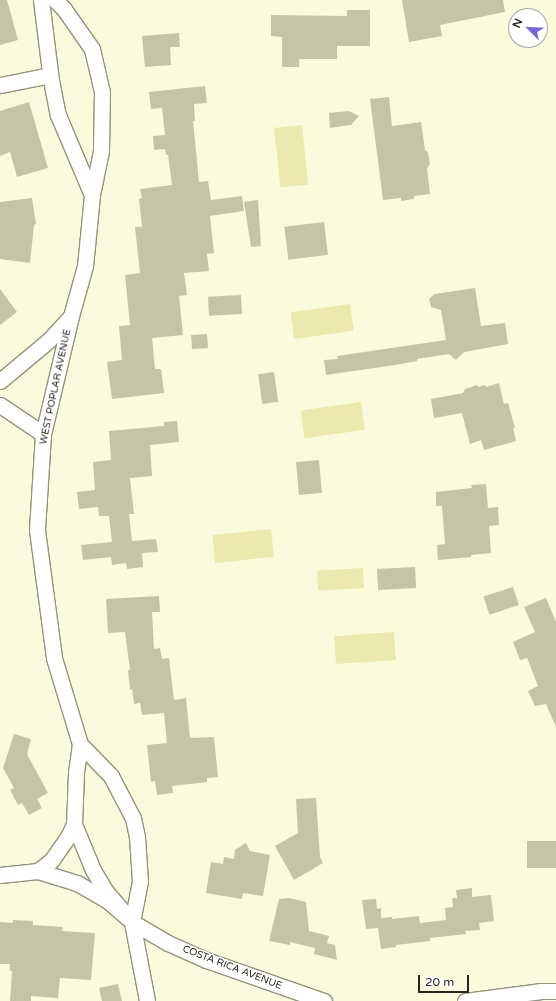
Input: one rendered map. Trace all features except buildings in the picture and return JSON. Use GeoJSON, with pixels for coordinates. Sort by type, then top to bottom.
{"type":"FeatureCollection","features":[{"type":"Feature","properties":{"kind":"street","name":"WEST POPLAR AVENUE"},"geometry":{"type":"LineString","coordinates":[[41,0],[50,75],[58,115],[92,195]]}},
{"type":"Feature","properties":{"kind":"street","name":"WEST POPLAR AVENUE"},"geometry":{"type":"LineString","coordinates":[[55,0],[64,9],[92,49],[102,92],[101,151],[92,195],[85,266],[71,316],[43,434],[37,530],[54,658],[80,744],[76,773],[74,824],[93,870],[107,893],[132,922]]}},
{"type":"Feature","properties":{"kind":"street"},"geometry":{"type":"LineString","coordinates":[[0,85],[50,75]]}},
{"type":"Feature","properties":{"kind":"street"},"geometry":{"type":"LineString","coordinates":[[0,381],[48,342],[71,316]]}},
{"type":"Feature","properties":{"kind":"street"},"geometry":{"type":"LineString","coordinates":[[0,404],[43,434]]}},
{"type":"Feature","properties":{"kind":"street","name":"WEST POPLAR AVENUE"},"geometry":{"type":"LineString","coordinates":[[80,744],[111,776],[133,818],[138,837],[140,881],[132,922],[147,1001]]}},
{"type":"Feature","properties":{"kind":"street"},"geometry":{"type":"LineString","coordinates":[[38,871],[51,861],[60,849],[74,824]]}},
{"type":"Feature","properties":{"kind":"street","name":"COSTA RICA AVENUE"},"geometry":{"type":"LineString","coordinates":[[0,875],[38,871],[77,883],[107,900],[132,922],[168,943],[206,960],[324,1001]]}},
{"type":"Feature","properties":{"kind":"street"},"geometry":{"type":"LineString","coordinates":[[469,1001],[541,991],[556,991]]}},
{"type":"Feature","properties":{"kind":"green space"},"geometry":{"type":"Polygon","coordinates":[[[302,125],[308,185],[280,188],[274,128],[302,125]]]}},
{"type":"Feature","properties":{"kind":"green space"},"geometry":{"type":"Polygon","coordinates":[[[350,304],[354,331],[294,339],[291,312],[350,304]]]}},
{"type":"Feature","properties":{"kind":"green space"},"geometry":{"type":"Polygon","coordinates":[[[361,402],[365,430],[304,438],[301,410],[361,402]]]}},
{"type":"Feature","properties":{"kind":"green space"},"geometry":{"type":"Polygon","coordinates":[[[271,529],[274,557],[215,563],[212,535],[271,529]]]}},
{"type":"Feature","properties":{"kind":"green space"},"geometry":{"type":"Polygon","coordinates":[[[363,568],[364,588],[318,590],[317,570],[363,568]]]}},
{"type":"Feature","properties":{"kind":"green space"},"geometry":{"type":"Polygon","coordinates":[[[394,632],[396,660],[336,664],[334,636],[394,632]]]}}]}
